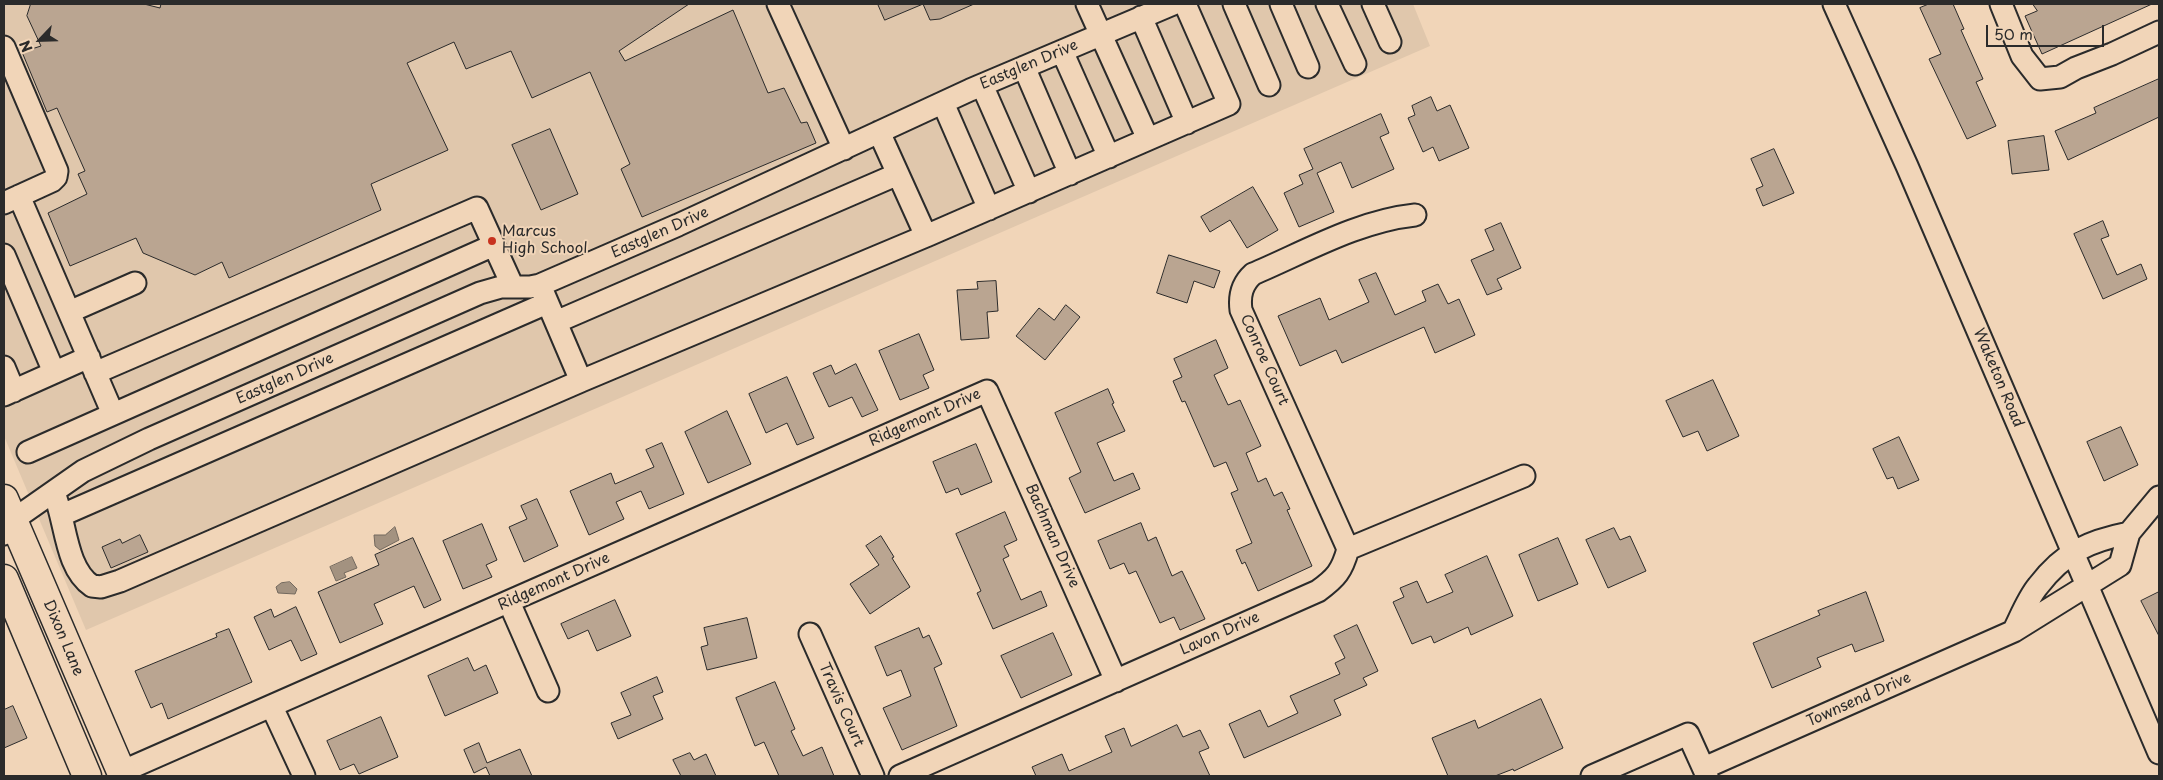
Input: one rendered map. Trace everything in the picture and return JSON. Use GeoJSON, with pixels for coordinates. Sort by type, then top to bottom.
{"type":"FeatureCollection","features":[{"type":"Feature","properties":{"kind":"main road","name":"Dixon Lane"},"geometry":{"type":"LineString","coordinates":[[6,519],[122,774]]}},
{"type":"Feature","properties":{"kind":"main road","name":"Dixon Lane"},"geometry":{"type":"LineString","coordinates":[[4,579],[87,776]]}},
{"type":"Feature","properties":{"kind":"street"},"geometry":{"type":"LineString","coordinates":[[778,4],[844,149]]}},
{"type":"Feature","properties":{"kind":"street"},"geometry":{"type":"LineString","coordinates":[[1089,4],[1148,140]]}},
{"type":"Feature","properties":{"kind":"street","name":"Eastglen Drive"},"geometry":{"type":"LineString","coordinates":[[6,519],[54,493],[83,471],[122,452],[480,293],[502,288],[530,287],[548,303],[678,225],[982,85],[1173,4]]}},
{"type":"Feature","properties":{"kind":"street"},"geometry":{"type":"LineString","coordinates":[[54,493],[62,515],[70,551],[79,574],[92,586],[101,587],[120,581],[581,381],[1029,192],[1229,104],[1185,4]]}},
{"type":"Feature","properties":{"kind":"street"},"geometry":{"type":"LineString","coordinates":[[1234,4],[1269,84]]}},
{"type":"Feature","properties":{"kind":"street"},"geometry":{"type":"LineString","coordinates":[[1281,4],[1308,67]]}},
{"type":"Feature","properties":{"kind":"street"},"geometry":{"type":"LineString","coordinates":[[1327,4],[1355,64]]}},
{"type":"Feature","properties":{"kind":"street"},"geometry":{"type":"LineString","coordinates":[[1373,4],[1390,42]]}},
{"type":"Feature","properties":{"kind":"street","name":"Waketon Road"},"geometry":{"type":"LineString","coordinates":[[1834,4],[1911,175],[2159,753]]}},
{"type":"Feature","properties":{"kind":"street"},"geometry":{"type":"LineString","coordinates":[[2001,4],[2022,56],[2040,79],[2060,78],[2076,68],[2159,32]]}},
{"type":"Feature","properties":{"kind":"street"},"geometry":{"type":"LineString","coordinates":[[1141,17],[1187,123]]}},
{"type":"Feature","properties":{"kind":"street"},"geometry":{"type":"LineString","coordinates":[[4,48],[57,171],[56,177],[52,181],[11,199],[69,312],[113,414]]}},
{"type":"Feature","properties":{"kind":"street"},"geometry":{"type":"LineString","coordinates":[[1062,51],[1109,157]]}},
{"type":"Feature","properties":{"kind":"street"},"geometry":{"type":"LineString","coordinates":[[1024,67],[1070,174]]}},
{"type":"Feature","properties":{"kind":"street"},"geometry":{"type":"LineString","coordinates":[[982,85],[1029,192]]}},
{"type":"Feature","properties":{"kind":"street"},"geometry":{"type":"LineString","coordinates":[[943,103],[989,209]]}},
{"type":"Feature","properties":{"kind":"street"},"geometry":{"type":"LineString","coordinates":[[879,132],[926,236]]}},
{"type":"Feature","properties":{"kind":"street"},"geometry":{"type":"LineString","coordinates":[[62,515],[548,303],[898,174]]}},
{"type":"Feature","properties":{"kind":"street"},"geometry":{"type":"LineString","coordinates":[[4,367],[9,393],[54,372],[92,365],[477,208],[513,287]]}},
{"type":"Feature","properties":{"kind":"street","name":"Conroe Court"},"geometry":{"type":"LineString","coordinates":[[1348,550],[1241,310],[1240,300],[1246,281],[1253,274],[1355,230],[1396,217],[1415,215]]}},
{"type":"Feature","properties":{"kind":"street"},"geometry":{"type":"LineString","coordinates":[[28,452],[494,245]]}},
{"type":"Feature","properties":{"kind":"street"},"geometry":{"type":"LineString","coordinates":[[4,255],[54,372]]}},
{"type":"Feature","properties":{"kind":"street"},"geometry":{"type":"LineString","coordinates":[[69,312],[135,283]]}},
{"type":"Feature","properties":{"kind":"street"},"geometry":{"type":"LineString","coordinates":[[548,303],[581,381]]}},
{"type":"Feature","properties":{"kind":"street","name":"Ridgemont Drive"},"geometry":{"type":"LineString","coordinates":[[122,774],[987,391]]}},
{"type":"Feature","properties":{"kind":"street","name":"Bachman Drive"},"geometry":{"type":"LineString","coordinates":[[987,391],[1116,680]]}},
{"type":"Feature","properties":{"kind":"street"},"geometry":{"type":"LineString","coordinates":[[122,452],[136,483]]}},
{"type":"Feature","properties":{"kind":"street"},"geometry":{"type":"LineString","coordinates":[[1348,550],[1524,476]]}},
{"type":"Feature","properties":{"kind":"street","name":"Townsend Drive"},"geometry":{"type":"LineString","coordinates":[[1705,772],[2014,631],[2120,565],[2129,533],[2159,497]]}},
{"type":"Feature","properties":{"kind":"street"},"geometry":{"type":"LineString","coordinates":[[2014,631],[2037,586],[2072,552],[2100,539],[2129,533]]}},
{"type":"Feature","properties":{"kind":"street","name":"Lavon Drive"},"geometry":{"type":"LineString","coordinates":[[900,776],[1318,591],[1336,579],[1348,550]]}},
{"type":"Feature","properties":{"kind":"street"},"geometry":{"type":"LineString","coordinates":[[508,602],[548,691]]}},
{"type":"Feature","properties":{"kind":"street","name":"Travis Court"},"geometry":{"type":"LineString","coordinates":[[810,634],[873,776]]}},
{"type":"Feature","properties":{"kind":"street"},"geometry":{"type":"LineString","coordinates":[[272,707],[304,776]]}},
{"type":"Feature","properties":{"kind":"street"},"geometry":{"type":"LineString","coordinates":[[1592,776],[1688,734],[1705,772]]}},
{"type":"Feature","properties":{"kind":"shaded area","name":"Marcus High School"},"geometry":{"type":"Polygon","coordinates":[[[4,4],[1413,4],[1430,46],[86,630],[4,436],[4,4]]]}},
{"type":"Feature","properties":{"kind":"shaded area"},"geometry":{"type":"Polygon","coordinates":[[[395,527],[399,540],[380,550],[375,546],[374,535],[385,535],[395,527]]]}},
{"type":"Feature","properties":{"kind":"shaded area"},"geometry":{"type":"Polygon","coordinates":[[[352,557],[357,568],[344,573],[346,577],[336,581],[330,567],[352,557]]]}},
{"type":"Feature","properties":{"kind":"shaded area"},"geometry":{"type":"Polygon","coordinates":[[[290,582],[297,589],[295,594],[278,593],[276,587],[281,583],[290,582]]]}},
{"type":"Feature","properties":{"kind":"building"},"geometry":{"type":"Polygon","coordinates":[[[31,4],[144,4],[160,8],[161,4],[689,4],[619,51],[625,61],[733,10],[768,93],[784,88],[801,123],[807,122],[816,143],[642,217],[621,169],[630,164],[590,72],[532,98],[511,51],[466,69],[454,42],[407,63],[448,150],[371,184],[381,210],[229,278],[222,262],[195,275],[143,253],[136,238],[70,266],[48,213],[87,194],[78,174],[85,171],[57,108],[47,112],[22,52],[41,46],[27,16],[31,4]]]}},
{"type":"Feature","properties":{"kind":"building"},"geometry":{"type":"Polygon","coordinates":[[[878,4],[923,4],[885,20],[878,4]]]}},
{"type":"Feature","properties":{"kind":"building"},"geometry":{"type":"Polygon","coordinates":[[[923,4],[974,4],[940,19],[930,20],[923,4]]]}},
{"type":"Feature","properties":{"kind":"building"},"geometry":{"type":"Polygon","coordinates":[[[1929,4],[1953,4],[1964,29],[1961,30],[1983,79],[1976,82],[1996,126],[1967,139],[1929,59],[1941,54],[1920,8],[1929,4]]]}},
{"type":"Feature","properties":{"kind":"building"},"geometry":{"type":"Polygon","coordinates":[[[2033,4],[2152,4],[2042,54],[2025,16],[2037,11],[2033,4]]]}},
{"type":"Feature","properties":{"kind":"building"},"geometry":{"type":"Polygon","coordinates":[[[2159,79],[2159,117],[2068,160],[2055,131],[2096,113],[2094,108],[2159,79]]]}},
{"type":"Feature","properties":{"kind":"building"},"geometry":{"type":"Polygon","coordinates":[[[1431,97],[1437,111],[1450,105],[1469,148],[1439,161],[1433,147],[1423,152],[1408,118],[1415,115],[1412,106],[1431,97]]]}},
{"type":"Feature","properties":{"kind":"building"},"geometry":{"type":"Polygon","coordinates":[[[1381,114],[1389,133],[1380,137],[1394,169],[1352,188],[1341,162],[1317,173],[1334,212],[1299,227],[1284,193],[1303,184],[1299,175],[1313,169],[1304,149],[1381,114]]]}},
{"type":"Feature","properties":{"kind":"building"},"geometry":{"type":"Polygon","coordinates":[[[550,129],[578,194],[541,210],[512,145],[550,129]]]}},
{"type":"Feature","properties":{"kind":"building"},"geometry":{"type":"Polygon","coordinates":[[[2044,136],[2049,170],[2012,174],[2008,141],[2044,136]]]}},
{"type":"Feature","properties":{"kind":"building"},"geometry":{"type":"Polygon","coordinates":[[[1774,149],[1794,193],[1763,206],[1756,189],[1763,186],[1751,159],[1774,149]]]}},
{"type":"Feature","properties":{"kind":"building"},"geometry":{"type":"Polygon","coordinates":[[[1253,187],[1278,230],[1247,248],[1230,220],[1210,232],[1201,217],[1253,187]]]}},
{"type":"Feature","properties":{"kind":"building"},"geometry":{"type":"Polygon","coordinates":[[[2103,221],[2109,236],[2101,239],[2117,275],[2141,264],[2147,279],[2103,299],[2074,234],[2103,221]]]}},
{"type":"Feature","properties":{"kind":"building"},"geometry":{"type":"Polygon","coordinates":[[[1501,223],[1521,268],[1497,279],[1502,289],[1487,295],[1471,260],[1494,250],[1485,230],[1501,223]]]}},
{"type":"Feature","properties":{"kind":"building"},"geometry":{"type":"Polygon","coordinates":[[[1169,255],[1220,271],[1214,288],[1194,281],[1187,303],[1157,293],[1169,255]]]}},
{"type":"Feature","properties":{"kind":"building"},"geometry":{"type":"Polygon","coordinates":[[[1376,273],[1395,315],[1426,301],[1422,291],[1438,284],[1448,304],[1459,299],[1475,335],[1435,353],[1424,327],[1342,363],[1336,350],[1300,366],[1278,316],[1320,298],[1329,320],[1369,302],[1359,280],[1376,273]]]}},
{"type":"Feature","properties":{"kind":"building"},"geometry":{"type":"Polygon","coordinates":[[[996,281],[998,311],[987,312],[989,338],[961,340],[957,290],[978,289],[977,282],[996,281]]]}},
{"type":"Feature","properties":{"kind":"building"},"geometry":{"type":"Polygon","coordinates":[[[1066,305],[1080,317],[1045,360],[1016,336],[1039,308],[1054,320],[1066,305]]]}},
{"type":"Feature","properties":{"kind":"building"},"geometry":{"type":"Polygon","coordinates":[[[919,334],[934,370],[923,375],[929,388],[900,400],[879,351],[919,334]]]}},
{"type":"Feature","properties":{"kind":"building"},"geometry":{"type":"Polygon","coordinates":[[[1216,340],[1228,368],[1214,375],[1228,405],[1240,400],[1261,446],[1246,453],[1258,482],[1266,478],[1274,496],[1282,492],[1290,509],[1287,510],[1312,566],[1258,591],[1245,562],[1242,564],[1236,550],[1252,543],[1231,493],[1238,490],[1226,462],[1214,467],[1185,401],[1182,402],[1173,381],[1182,377],[1174,359],[1216,340]]]}},
{"type":"Feature","properties":{"kind":"building"},"geometry":{"type":"Polygon","coordinates":[[[856,364],[878,410],[862,417],[852,397],[829,407],[813,373],[831,365],[835,374],[856,364]]]}},
{"type":"Feature","properties":{"kind":"building"},"geometry":{"type":"Polygon","coordinates":[[[787,377],[814,438],[797,445],[787,423],[766,433],[749,394],[787,377]]]}},
{"type":"Feature","properties":{"kind":"building"},"geometry":{"type":"Polygon","coordinates":[[[1713,380],[1739,436],[1707,451],[1698,431],[1683,437],[1666,401],[1713,380]]]}},
{"type":"Feature","properties":{"kind":"building"},"geometry":{"type":"Polygon","coordinates":[[[1108,389],[1114,403],[1112,404],[1125,431],[1097,443],[1114,481],[1133,473],[1140,489],[1085,513],[1069,478],[1081,472],[1055,413],[1108,389]]]}},
{"type":"Feature","properties":{"kind":"building"},"geometry":{"type":"Polygon","coordinates":[[[727,411],[751,464],[708,483],[685,432],[727,411]]]}},
{"type":"Feature","properties":{"kind":"building"},"geometry":{"type":"Polygon","coordinates":[[[2121,427],[2138,465],[2104,481],[2087,442],[2121,427]]]}},
{"type":"Feature","properties":{"kind":"building"},"geometry":{"type":"Polygon","coordinates":[[[1899,437],[1919,480],[1898,489],[1893,477],[1887,479],[1873,449],[1899,437]]]}},
{"type":"Feature","properties":{"kind":"building"},"geometry":{"type":"Polygon","coordinates":[[[662,443],[684,494],[649,509],[641,491],[616,502],[624,519],[589,535],[570,491],[611,473],[615,484],[654,467],[646,450],[662,443]]]}},
{"type":"Feature","properties":{"kind":"building"},"geometry":{"type":"Polygon","coordinates":[[[976,444],[992,482],[961,495],[958,488],[946,493],[933,462],[976,444]]]}},
{"type":"Feature","properties":{"kind":"building"},"geometry":{"type":"Polygon","coordinates":[[[537,499],[558,546],[524,562],[509,527],[527,519],[521,506],[537,499]]]}},
{"type":"Feature","properties":{"kind":"building"},"geometry":{"type":"Polygon","coordinates":[[[1005,512],[1017,540],[1004,546],[1009,556],[1003,559],[1021,600],[1041,591],[1047,606],[993,629],[977,593],[981,591],[956,534],[1005,512]]]}},
{"type":"Feature","properties":{"kind":"building"},"geometry":{"type":"Polygon","coordinates":[[[1141,523],[1148,541],[1156,537],[1172,576],[1182,571],[1205,619],[1180,630],[1174,617],[1160,623],[1136,571],[1129,574],[1124,563],[1110,569],[1098,541],[1141,523]]]}},
{"type":"Feature","properties":{"kind":"building"},"geometry":{"type":"Polygon","coordinates":[[[482,524],[497,560],[486,565],[492,577],[463,589],[443,541],[482,524]]]}},
{"type":"Feature","properties":{"kind":"building"},"geometry":{"type":"Polygon","coordinates":[[[1614,528],[1620,540],[1630,536],[1646,571],[1608,588],[1586,540],[1614,528]]]}},
{"type":"Feature","properties":{"kind":"building"},"geometry":{"type":"Polygon","coordinates":[[[140,535],[148,552],[111,568],[102,547],[120,539],[122,543],[140,535]]]}},
{"type":"Feature","properties":{"kind":"building"},"geometry":{"type":"Polygon","coordinates":[[[881,536],[910,587],[870,614],[850,584],[879,565],[866,546],[881,536]]]}},
{"type":"Feature","properties":{"kind":"building"},"geometry":{"type":"Polygon","coordinates":[[[413,538],[441,600],[424,608],[414,586],[374,604],[383,624],[340,643],[318,592],[379,565],[375,555],[413,538]]]}},
{"type":"Feature","properties":{"kind":"building"},"geometry":{"type":"Polygon","coordinates":[[[1558,538],[1578,584],[1538,601],[1519,555],[1558,538]]]}},
{"type":"Feature","properties":{"kind":"building"},"geometry":{"type":"Polygon","coordinates":[[[1487,556],[1513,616],[1471,635],[1468,627],[1434,643],[1431,636],[1412,644],[1393,602],[1404,597],[1400,588],[1417,581],[1427,603],[1453,592],[1445,575],[1487,556]]]}},
{"type":"Feature","properties":{"kind":"building"},"geometry":{"type":"Polygon","coordinates":[[[1866,592],[1884,641],[1855,652],[1852,644],[1817,658],[1821,667],[1772,688],[1753,643],[1820,615],[1818,611],[1866,592]]]}},
{"type":"Feature","properties":{"kind":"building"},"geometry":{"type":"Polygon","coordinates":[[[2159,592],[2159,636],[2141,601],[2159,592]]]}},
{"type":"Feature","properties":{"kind":"building"},"geometry":{"type":"Polygon","coordinates":[[[615,600],[631,636],[597,651],[588,630],[568,639],[561,624],[615,600]]]}},
{"type":"Feature","properties":{"kind":"building"},"geometry":{"type":"Polygon","coordinates":[[[296,607],[317,654],[301,661],[291,640],[269,650],[254,617],[271,609],[274,617],[296,607]]]}},
{"type":"Feature","properties":{"kind":"building"},"geometry":{"type":"Polygon","coordinates":[[[747,618],[757,658],[707,670],[701,647],[708,645],[704,628],[747,618]]]}},
{"type":"Feature","properties":{"kind":"building"},"geometry":{"type":"Polygon","coordinates":[[[1357,625],[1378,671],[1363,678],[1367,685],[1334,700],[1341,715],[1244,758],[1229,724],[1260,710],[1268,727],[1298,713],[1290,696],[1340,674],[1335,663],[1345,658],[1334,636],[1357,625]]]}},
{"type":"Feature","properties":{"kind":"building"},"geometry":{"type":"Polygon","coordinates":[[[919,628],[923,638],[929,635],[942,664],[934,668],[957,726],[902,750],[883,708],[911,696],[901,670],[887,676],[875,647],[919,628]]]}},
{"type":"Feature","properties":{"kind":"building"},"geometry":{"type":"Polygon","coordinates":[[[229,629],[252,682],[168,719],[162,703],[151,708],[135,671],[217,637],[216,634],[229,629]]]}},
{"type":"Feature","properties":{"kind":"building"},"geometry":{"type":"Polygon","coordinates":[[[1053,633],[1072,675],[1021,698],[1001,656],[1053,633]]]}},
{"type":"Feature","properties":{"kind":"building"},"geometry":{"type":"Polygon","coordinates":[[[468,658],[474,671],[486,665],[498,693],[445,716],[428,676],[468,658]]]}},
{"type":"Feature","properties":{"kind":"building"},"geometry":{"type":"Polygon","coordinates":[[[657,677],[663,692],[653,696],[663,719],[618,739],[611,723],[631,715],[621,693],[657,677]]]}},
{"type":"Feature","properties":{"kind":"building"},"geometry":{"type":"Polygon","coordinates":[[[775,682],[795,729],[791,731],[803,756],[822,747],[834,776],[779,776],[764,742],[755,746],[736,698],[775,682]]]}},
{"type":"Feature","properties":{"kind":"building"},"geometry":{"type":"Polygon","coordinates":[[[1541,699],[1563,748],[1514,771],[1513,769],[1495,776],[1448,776],[1432,738],[1475,720],[1478,728],[1541,699]]]}},
{"type":"Feature","properties":{"kind":"building"},"geometry":{"type":"Polygon","coordinates":[[[13,706],[27,738],[4,748],[4,710],[13,706]]]}},
{"type":"Feature","properties":{"kind":"building"},"geometry":{"type":"Polygon","coordinates":[[[381,717],[398,757],[359,774],[354,764],[340,770],[327,741],[381,717]]]}},
{"type":"Feature","properties":{"kind":"building"},"geometry":{"type":"Polygon","coordinates":[[[1177,725],[1183,737],[1200,730],[1209,748],[1199,752],[1210,776],[1036,776],[1032,767],[1062,754],[1069,771],[1112,752],[1105,736],[1124,728],[1131,746],[1177,725]]]}},
{"type":"Feature","properties":{"kind":"building"},"geometry":{"type":"Polygon","coordinates":[[[479,743],[487,763],[520,749],[532,776],[490,776],[486,767],[474,773],[464,750],[479,743]]]}},
{"type":"Feature","properties":{"kind":"building"},"geometry":{"type":"Polygon","coordinates":[[[690,753],[694,760],[706,754],[716,776],[681,776],[673,760],[690,753]]]}},
{"type":"Feature","properties":{"kind":"place","name":"Marcus High School"},"geometry":{"type":"Point","coordinates":[492,241]}}]}
